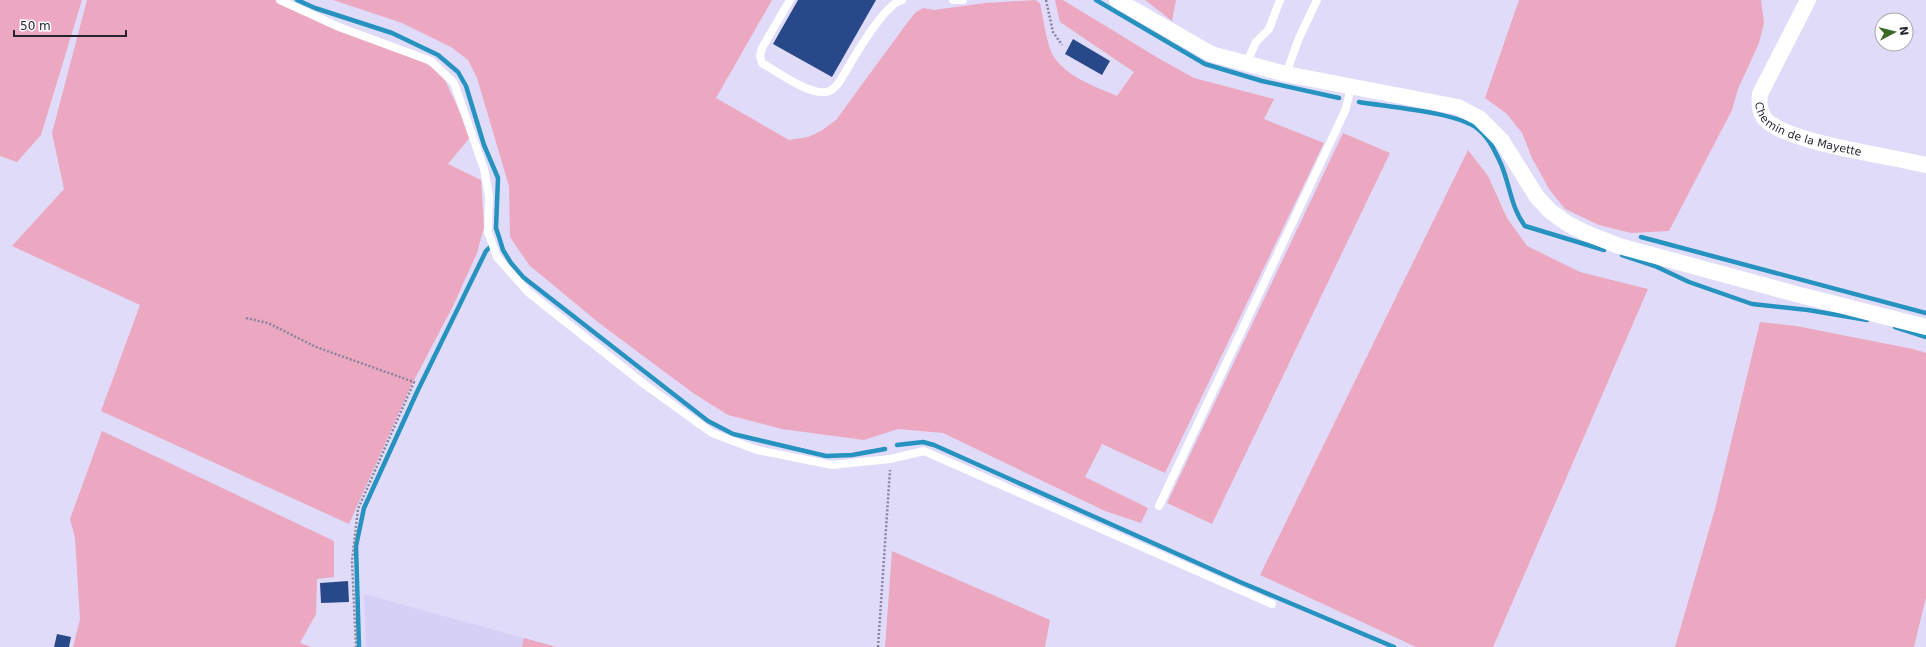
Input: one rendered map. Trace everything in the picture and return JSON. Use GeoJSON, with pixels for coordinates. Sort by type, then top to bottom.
{"type":"FeatureCollection","features":[{"type":"Feature","properties":{"kind":"street"},"geometry":{"type":"LineString","coordinates":[[1117,0],[1211,54],[1286,74],[1351,88],[1458,107],[1479,118],[1502,141],[1537,197],[1568,224],[1586,233],[1619,246],[1796,294],[1926,327]]}},
{"type":"Feature","properties":{"kind":"street","name":"Chemin de la Mayette"},"geometry":{"type":"LineString","coordinates":[[1808,0],[1760,94],[1759,109],[1765,119],[1776,129],[1808,140],[1926,165]]}},
{"type":"Feature","properties":{"kind":"lane"},"geometry":{"type":"LineString","coordinates":[[280,0],[339,27],[431,61],[454,83],[484,169],[489,196],[488,232],[497,258],[528,292],[644,384],[712,433],[757,450],[832,465],[890,459],[924,451],[1272,604]]}},
{"type":"Feature","properties":{"kind":"lane"},"geometry":{"type":"LineString","coordinates":[[790,0],[762,48],[760,56],[762,63],[814,92],[826,92],[832,90],[838,84],[881,17],[896,2],[902,0]]}},
{"type":"Feature","properties":{"kind":"lane"},"geometry":{"type":"LineString","coordinates":[[953,0],[963,0]]}},
{"type":"Feature","properties":{"kind":"lane"},"geometry":{"type":"LineString","coordinates":[[1246,64],[1256,42],[1269,29],[1280,0]]}},
{"type":"Feature","properties":{"kind":"lane"},"geometry":{"type":"LineString","coordinates":[[1286,74],[1299,38],[1317,0]]}},
{"type":"Feature","properties":{"kind":"lane"},"geometry":{"type":"LineString","coordinates":[[1159,506],[1345,111],[1351,88]]}},
{"type":"Feature","properties":{"kind":"path"},"geometry":{"type":"LineString","coordinates":[[1046,0],[1053,32],[1062,45]]}},
{"type":"Feature","properties":{"kind":"path"},"geometry":{"type":"LineString","coordinates":[[246,318],[268,323],[316,346],[414,382],[358,509],[352,561],[356,647]]}},
{"type":"Feature","properties":{"kind":"path"},"geometry":{"type":"LineString","coordinates":[[878,647],[890,459]]}},
{"type":"Feature","properties":{"kind":"shaded area"},"geometry":{"type":"Polygon","coordinates":[[[0,0],[82,0],[41,135],[17,162],[0,156],[0,0]]]}},
{"type":"Feature","properties":{"kind":"shaded area"},"geometry":{"type":"Polygon","coordinates":[[[87,0],[275,0],[418,59],[437,70],[445,80],[471,136],[448,164],[481,180],[484,227],[477,253],[453,306],[410,388],[349,524],[101,411],[140,305],[12,246],[64,189],[52,133],[87,0]]]}},
{"type":"Feature","properties":{"kind":"shaded area"},"geometry":{"type":"Polygon","coordinates":[[[333,0],[772,0],[716,98],[789,140],[808,137],[821,131],[836,120],[907,23],[915,13],[923,8],[934,10],[985,3],[1035,0],[1040,3],[1049,46],[1054,57],[1066,70],[1082,81],[1117,96],[1134,72],[1060,22],[1055,0],[1063,0],[1158,58],[1194,78],[1274,99],[1264,119],[1324,143],[1165,473],[1102,444],[1085,477],[1148,508],[1141,523],[1105,511],[943,433],[898,429],[864,440],[782,429],[728,415],[693,393],[599,323],[529,265],[510,237],[509,186],[477,78],[468,60],[451,47],[402,23],[333,0]]]}},
{"type":"Feature","properties":{"kind":"shaded area"},"geometry":{"type":"Polygon","coordinates":[[[1145,0],[1176,0],[1172,21],[1145,0]]]}},
{"type":"Feature","properties":{"kind":"shaded area"},"geometry":{"type":"Polygon","coordinates":[[[1519,0],[1761,0],[1764,23],[1759,43],[1738,89],[1732,110],[1669,231],[1631,233],[1599,225],[1565,209],[1549,189],[1532,158],[1522,133],[1507,114],[1485,98],[1519,0]]]}},
{"type":"Feature","properties":{"kind":"shaded area"},"geometry":{"type":"Polygon","coordinates":[[[1343,133],[1390,153],[1212,524],[1167,503],[1343,133]]]}},
{"type":"Feature","properties":{"kind":"shaded area"},"geometry":{"type":"Polygon","coordinates":[[[1468,150],[1488,176],[1507,218],[1527,246],[1580,272],[1648,289],[1493,647],[1416,647],[1260,575],[1468,150]]]}},
{"type":"Feature","properties":{"kind":"shaded area"},"geometry":{"type":"Polygon","coordinates":[[[1760,322],[1796,326],[1913,349],[1926,353],[1926,597],[1914,647],[1675,647],[1715,509],[1760,322]]]}},
{"type":"Feature","properties":{"kind":"shaded area"},"geometry":{"type":"Polygon","coordinates":[[[102,431],[334,541],[334,577],[317,579],[316,614],[300,643],[311,647],[73,647],[80,619],[75,538],[70,519],[102,431]]]}},
{"type":"Feature","properties":{"kind":"shaded area"},"geometry":{"type":"Polygon","coordinates":[[[892,551],[1050,620],[1045,647],[885,647],[892,551]]]}},
{"type":"Feature","properties":{"kind":"shaded area"},"geometry":{"type":"Polygon","coordinates":[[[364,594],[524,638],[556,647],[366,647],[364,594]]]}},
{"type":"Feature","properties":{"kind":"shaded area"},"geometry":{"type":"Polygon","coordinates":[[[524,638],[556,647],[522,647],[524,638]]]}},
{"type":"Feature","properties":{"kind":"building"},"geometry":{"type":"Polygon","coordinates":[[[798,0],[876,0],[832,77],[773,44],[798,0]]]}},
{"type":"Feature","properties":{"kind":"building"},"geometry":{"type":"Polygon","coordinates":[[[1073,39],[1110,61],[1102,75],[1065,54],[1073,39]]]}},
{"type":"Feature","properties":{"kind":"building"},"geometry":{"type":"Polygon","coordinates":[[[348,581],[349,602],[321,603],[320,583],[348,581]]]}},
{"type":"Feature","properties":{"kind":"building"},"geometry":{"type":"Polygon","coordinates":[[[57,634],[71,637],[69,647],[54,647],[57,634]]]}},
{"type":"Feature","properties":{"kind":"waterway"},"geometry":{"type":"LineString","coordinates":[[297,0],[315,8],[392,33],[438,55],[458,72],[466,86],[484,145],[498,178],[496,228],[503,250],[511,263],[523,277],[708,421],[733,434],[826,456],[852,455],[885,449]]}},
{"type":"Feature","properties":{"kind":"waterway"},"geometry":{"type":"LineString","coordinates":[[1096,0],[1205,64],[1262,81],[1339,98]]}},
{"type":"Feature","properties":{"kind":"waterway"},"geometry":{"type":"LineString","coordinates":[[1359,102],[1439,114],[1455,118],[1478,129],[1489,141],[1501,164],[1517,212],[1525,226],[1604,250]]}},
{"type":"Feature","properties":{"kind":"waterway"},"geometry":{"type":"LineString","coordinates":[[1641,237],[1926,313]]}},
{"type":"Feature","properties":{"kind":"waterway"},"geometry":{"type":"LineString","coordinates":[[359,647],[356,546],[364,508],[417,392],[486,251],[493,244]]}},
{"type":"Feature","properties":{"kind":"waterway"},"geometry":{"type":"LineString","coordinates":[[1622,255],[1655,266],[1689,282],[1752,304],[1808,310],[1867,320]]}},
{"type":"Feature","properties":{"kind":"waterway"},"geometry":{"type":"LineString","coordinates":[[1895,327],[1926,337]]}},
{"type":"Feature","properties":{"kind":"waterway"},"geometry":{"type":"LineString","coordinates":[[897,445],[923,442],[934,445],[1240,582],[1394,647]]}}]}
